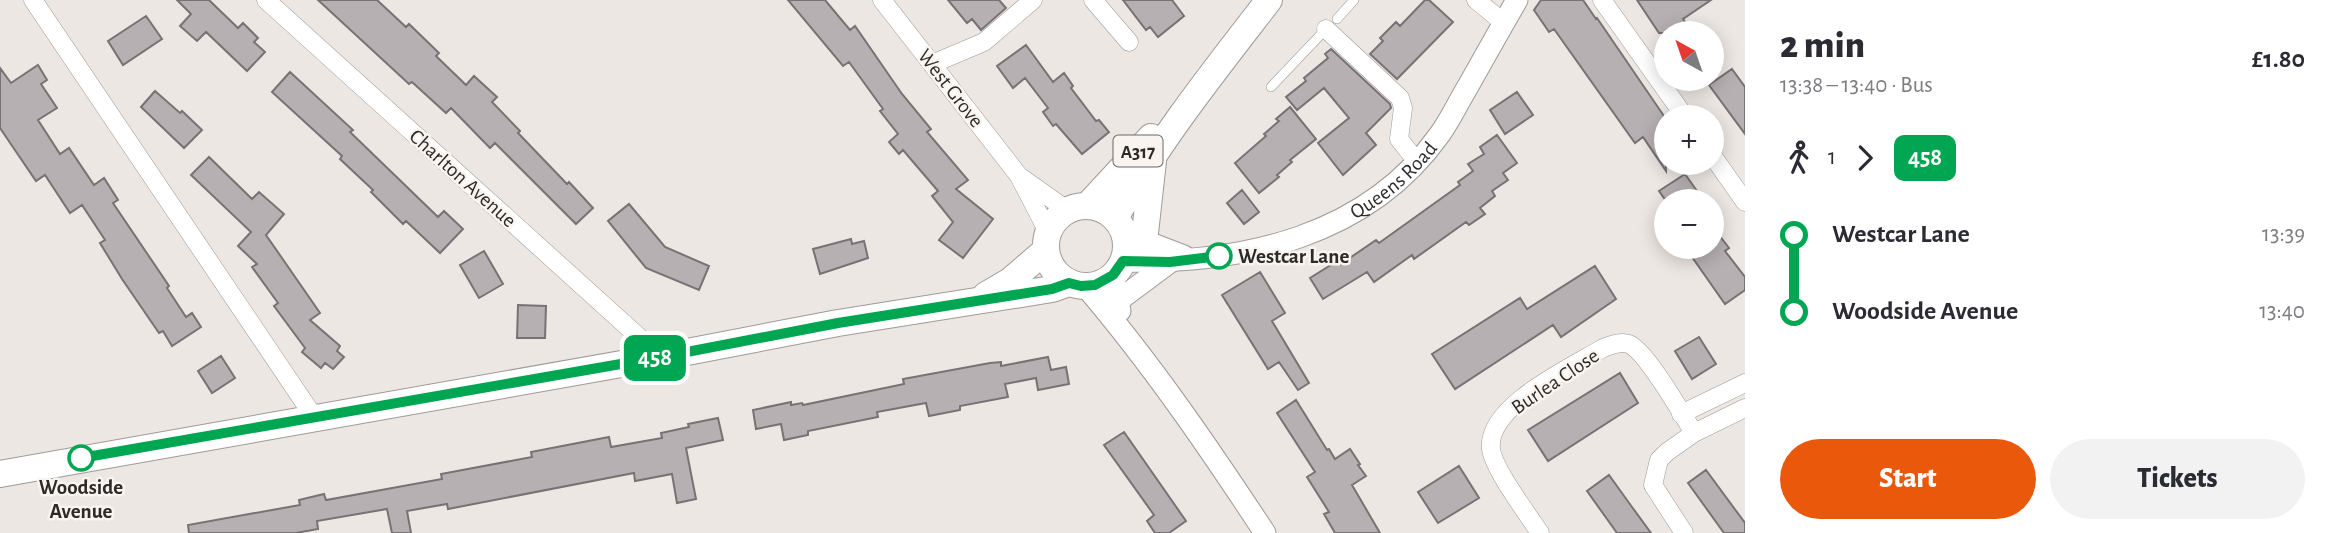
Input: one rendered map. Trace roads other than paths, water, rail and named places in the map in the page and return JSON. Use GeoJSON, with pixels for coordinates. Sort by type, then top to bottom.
{"type":"FeatureCollection","features":[{"type":"Feature","properties":{"kind":"main road","name":"A317"},"geometry":{"type":"LineString","coordinates":[[1128,231],[1154,156],[1192,100],[1269,0]]}},
{"type":"Feature","properties":{"kind":"main road","name":"A317"},"geometry":{"type":"LineString","coordinates":[[1078,208],[1192,100]]}},
{"type":"Feature","properties":{"kind":"main road","name":"A317"},"geometry":{"type":"LineString","coordinates":[[1128,231],[1154,156]]}},
{"type":"Feature","properties":{"kind":"main road"},"geometry":{"type":"LineString","coordinates":[[0,474],[838,323],[1077,284],[1095,285],[1118,279],[1128,231],[1102,209],[1078,208],[1053,223],[1047,241],[1010,281],[979,299]]}},
{"type":"Feature","properties":{"kind":"main road"},"geometry":{"type":"LineString","coordinates":[[1047,241],[1052,269],[1077,284]]}},
{"type":"Feature","properties":{"kind":"street"},"geometry":{"type":"LineString","coordinates":[[33,0],[314,417]]}},
{"type":"Feature","properties":{"kind":"street","name":"Charlton Avenue"},"geometry":{"type":"LineString","coordinates":[[266,0],[661,357]]}},
{"type":"Feature","properties":{"kind":"street","name":"West Grove"},"geometry":{"type":"LineString","coordinates":[[882,0],[1019,176],[1047,241]]}},
{"type":"Feature","properties":{"kind":"street"},"geometry":{"type":"LineString","coordinates":[[932,64],[984,42],[1033,0]]}},
{"type":"Feature","properties":{"kind":"street"},"geometry":{"type":"LineString","coordinates":[[1093,0],[1129,42]]}},
{"type":"Feature","properties":{"kind":"street"},"geometry":{"type":"LineString","coordinates":[[1476,0],[1504,23]]}},
{"type":"Feature","properties":{"kind":"street","name":"Queens Road"},"geometry":{"type":"LineString","coordinates":[[1118,279],[1170,262],[1262,249],[1320,232],[1374,199],[1400,180],[1441,133],[1517,0]]}},
{"type":"Feature","properties":{"kind":"street"},"geometry":{"type":"LineString","coordinates":[[1602,0],[1676,105]]}},
{"type":"Feature","properties":{"kind":"street"},"geometry":{"type":"LineString","coordinates":[[1332,24],[1400,98],[1403,108],[1399,139],[1417,162]]}},
{"type":"Feature","properties":{"kind":"street"},"geometry":{"type":"LineString","coordinates":[[1724,172],[1745,202]]}},
{"type":"Feature","properties":{"kind":"street","name":"West Grove"},"geometry":{"type":"LineString","coordinates":[[1019,176],[1078,208]]}},
{"type":"Feature","properties":{"kind":"street","name":"Queens Road"},"geometry":{"type":"LineString","coordinates":[[1128,231],[1194,260]]}},
{"type":"Feature","properties":{"kind":"street"},"geometry":{"type":"LineString","coordinates":[[1123,330],[1118,279],[1170,262]]}},
{"type":"Feature","properties":{"kind":"street"},"geometry":{"type":"LineString","coordinates":[[1077,284],[1123,330],[1265,533]]}},
{"type":"Feature","properties":{"kind":"street","name":"Burlea Close"},"geometry":{"type":"LineString","coordinates":[[1540,533],[1497,465],[1491,448],[1494,430],[1513,405],[1527,394],[1603,348],[1616,343],[1627,343],[1643,356],[1694,433]]}},
{"type":"Feature","properties":{"kind":"street"},"geometry":{"type":"LineString","coordinates":[[1681,414],[1745,383]]}},
{"type":"Feature","properties":{"kind":"street"},"geometry":{"type":"LineString","coordinates":[[1684,533],[1653,485],[1659,460],[1679,442],[1745,408]]}},
{"type":"Feature","properties":{"kind":"lane"},"geometry":{"type":"LineString","coordinates":[[1270,87],[1354,0]]}},
{"type":"Feature","properties":{"kind":"place","name":"Westcar Lane"},"geometry":{"type":"Point","coordinates":[1219,256]}},
{"type":"Feature","properties":{"kind":"place","name":"Woodside Avenue"},"geometry":{"type":"Point","coordinates":[81,458]}}]}
